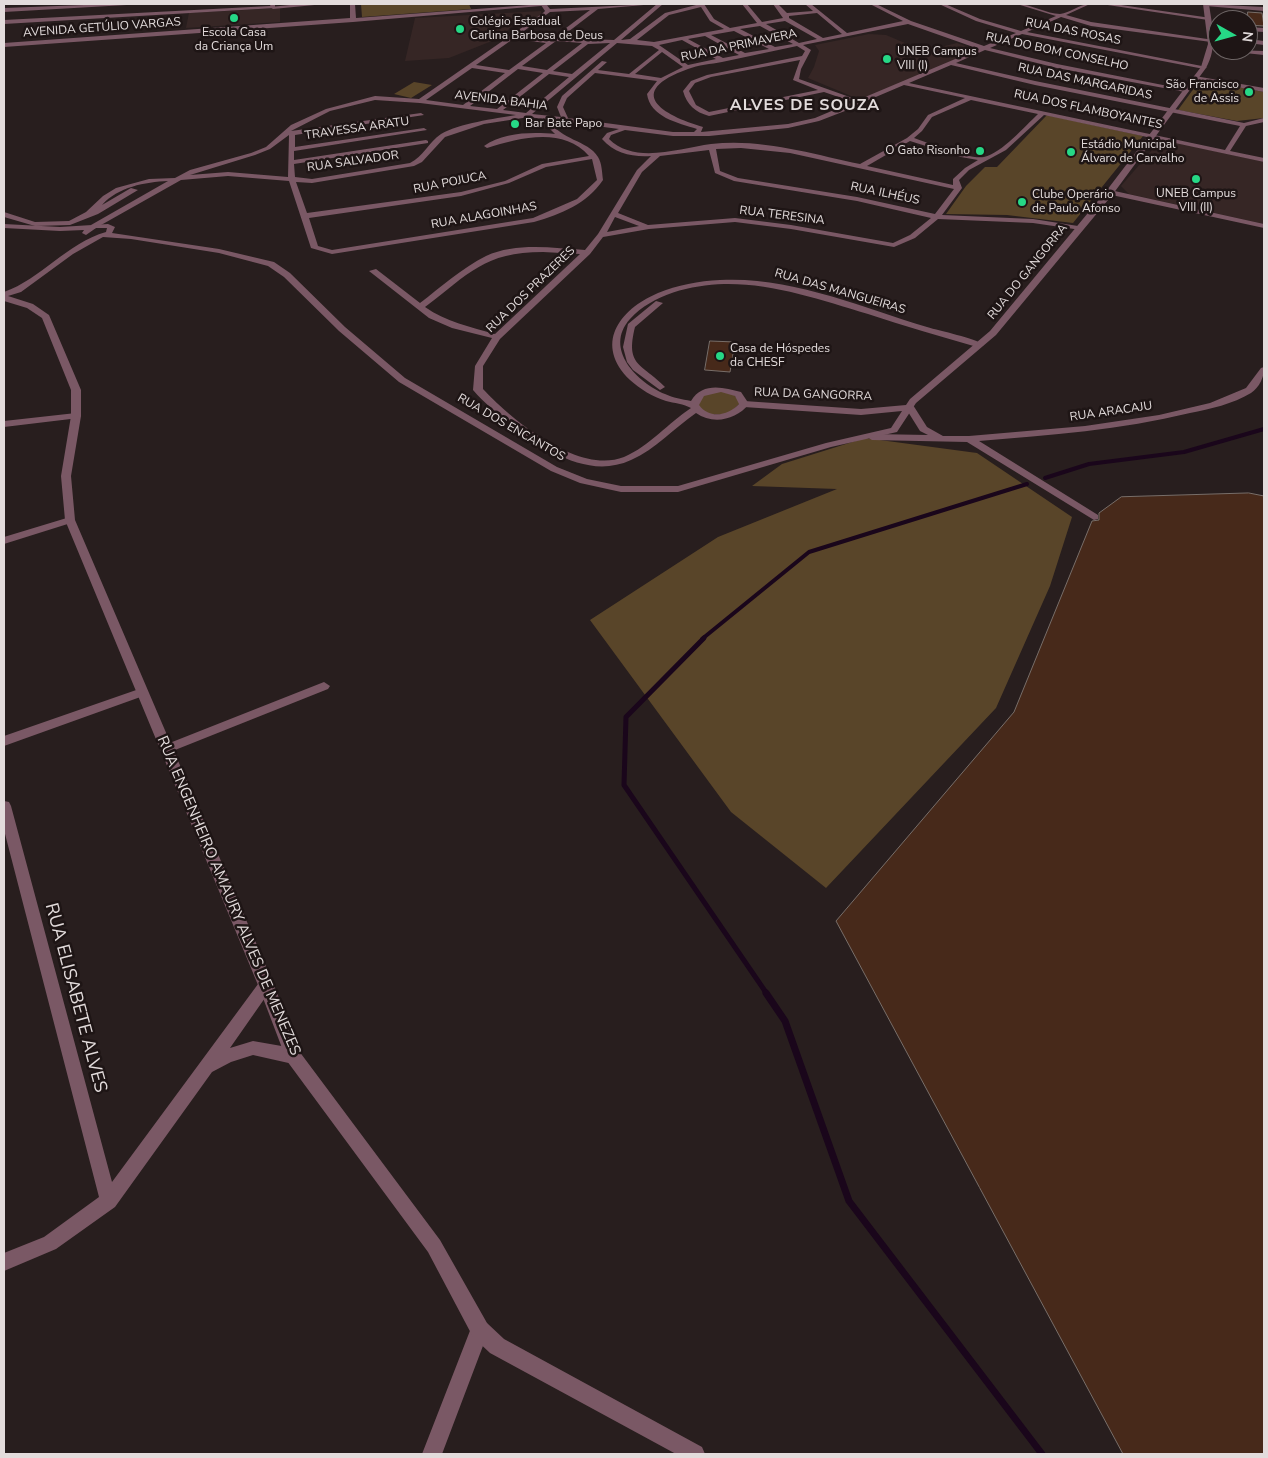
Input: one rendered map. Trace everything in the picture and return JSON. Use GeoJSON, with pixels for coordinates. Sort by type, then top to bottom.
{"type":"FeatureCollection","features":[{"type":"Feature","properties":{"kind":"street"},"geometry":{"type":"LineString","coordinates":[[4,10],[141,4]]}},
{"type":"Feature","properties":{"kind":"street","name":"AVENIDA GETÚLIO VARGAS"},"geometry":{"type":"LineString","coordinates":[[4,22],[273,5],[322,4]]}},
{"type":"Feature","properties":{"kind":"street"},"geometry":{"type":"LineString","coordinates":[[352,4],[353,20]]}},
{"type":"Feature","properties":{"kind":"street","name":"AVENIDA GETÚLIO VARGAS"},"geometry":{"type":"LineString","coordinates":[[4,45],[353,20],[477,7],[561,4]]}},
{"type":"Feature","properties":{"kind":"street"},"geometry":{"type":"LineString","coordinates":[[426,156],[420,102],[548,11],[652,4]]}},
{"type":"Feature","properties":{"kind":"street"},"geometry":{"type":"LineString","coordinates":[[290,163],[425,136],[442,136],[484,122],[526,116],[660,4]]}},
{"type":"Feature","properties":{"kind":"street"},"geometry":{"type":"LineString","coordinates":[[622,47],[667,14],[702,4],[712,20],[774,49]]}},
{"type":"Feature","properties":{"kind":"street"},"geometry":{"type":"LineString","coordinates":[[744,4],[761,24],[808,50],[797,71],[796,80],[861,103]]}},
{"type":"Feature","properties":{"kind":"street"},"geometry":{"type":"LineString","coordinates":[[775,4],[786,17],[823,40]]}},
{"type":"Feature","properties":{"kind":"street"},"geometry":{"type":"LineString","coordinates":[[808,4],[847,35]]}},
{"type":"Feature","properties":{"kind":"street","name":"RUA DO BOM CONSELHO"},"geometry":{"type":"LineString","coordinates":[[873,4],[908,22],[955,40],[986,49],[1052,65],[1185,90]]}},
{"type":"Feature","properties":{"kind":"street","name":"RUA DAS ROSAS"},"geometry":{"type":"LineString","coordinates":[[941,4],[978,20],[1023,33],[1204,66]]}},
{"type":"Feature","properties":{"kind":"street"},"geometry":{"type":"LineString","coordinates":[[1019,4],[1060,16],[1124,29],[1208,39]]}},
{"type":"Feature","properties":{"kind":"street","name":"AVENIDA BAHIA"},"geometry":{"type":"LineString","coordinates":[[177,179],[192,171],[268,148],[289,134],[293,126],[328,110],[359,101],[381,98],[626,129],[696,135],[788,126],[817,120],[861,103],[1088,4]]}},
{"type":"Feature","properties":{"kind":"street"},"geometry":{"type":"LineString","coordinates":[[1104,4],[1208,20]]}},
{"type":"Feature","properties":{"kind":"street"},"geometry":{"type":"LineString","coordinates":[[1206,4],[1264,9]]}},
{"type":"Feature","properties":{"kind":"street"},"geometry":{"type":"LineString","coordinates":[[544,5],[548,11]]}},
{"type":"Feature","properties":{"kind":"street"},"geometry":{"type":"LineString","coordinates":[[463,108],[596,8]]}},
{"type":"Feature","properties":{"kind":"street"},"geometry":{"type":"LineString","coordinates":[[4,22],[20,10]]}},
{"type":"Feature","properties":{"kind":"street"},"geometry":{"type":"LineString","coordinates":[[512,37],[586,42],[617,40],[654,44],[816,12]]}},
{"type":"Feature","properties":{"kind":"street","name":"RUA DA PRIMAVERA"},"geometry":{"type":"LineString","coordinates":[[659,79],[687,67],[908,22]]}},
{"type":"Feature","properties":{"kind":"street"},"geometry":{"type":"LineString","coordinates":[[707,35],[744,55]]}},
{"type":"Feature","properties":{"kind":"street"},"geometry":{"type":"LineString","coordinates":[[684,39],[722,60]]}},
{"type":"Feature","properties":{"kind":"street"},"geometry":{"type":"LineString","coordinates":[[497,112],[586,42]]}},
{"type":"Feature","properties":{"kind":"street"},"geometry":{"type":"LineString","coordinates":[[654,44],[687,67]]}},
{"type":"Feature","properties":{"kind":"street"},"geometry":{"type":"LineString","coordinates":[[631,75],[662,50]]}},
{"type":"Feature","properties":{"kind":"street"},"geometry":{"type":"LineString","coordinates":[[805,57],[708,76],[693,82],[686,90],[689,102],[701,111],[710,114],[824,91]]}},
{"type":"Feature","properties":{"kind":"street"},"geometry":{"type":"LineString","coordinates":[[589,131],[565,120],[560,107],[564,97],[608,59]]}},
{"type":"Feature","properties":{"kind":"street"},"geometry":{"type":"LineString","coordinates":[[1204,66],[1208,60]]}},
{"type":"Feature","properties":{"kind":"street","name":"RUA DAS MARGARIDAS"},"geometry":{"type":"LineString","coordinates":[[951,63],[1035,83],[1244,124]]}},
{"type":"Feature","properties":{"kind":"street"},"geometry":{"type":"LineString","coordinates":[[471,66],[510,72]]}},
{"type":"Feature","properties":{"kind":"street","name":"RUA DO GANGORRA"},"geometry":{"type":"LineString","coordinates":[[910,407],[913,400],[993,333],[1078,228],[1110,192],[1204,66]]}},
{"type":"Feature","properties":{"kind":"street"},"geometry":{"type":"LineString","coordinates":[[516,68],[572,76]]}},
{"type":"Feature","properties":{"kind":"street"},"geometry":{"type":"LineString","coordinates":[[593,71],[659,79],[650,91],[649,97],[654,107],[664,115],[701,128]]}},
{"type":"Feature","properties":{"kind":"street"},"geometry":{"type":"LineString","coordinates":[[1196,78],[1264,90]]}},
{"type":"Feature","properties":{"kind":"street","name":"RUA DOS FLAMBOYANTES"},"geometry":{"type":"LineString","coordinates":[[907,84],[1264,160]]}},
{"type":"Feature","properties":{"kind":"street"},"geometry":{"type":"LineString","coordinates":[[860,167],[909,139],[920,130],[930,116],[972,97]]}},
{"type":"Feature","properties":{"kind":"street"},"geometry":{"type":"LineString","coordinates":[[937,217],[952,199],[958,188],[955,180],[984,159],[1004,149],[1042,113]]}},
{"type":"Feature","properties":{"kind":"street"},"geometry":{"type":"LineString","coordinates":[[696,135],[710,114]]}},
{"type":"Feature","properties":{"kind":"street"},"geometry":{"type":"LineString","coordinates":[[306,216],[292,180],[290,163],[293,149],[289,134],[421,115]]}},
{"type":"Feature","properties":{"kind":"street"},"geometry":{"type":"LineString","coordinates":[[546,118],[551,128],[577,142],[595,157]]}},
{"type":"Feature","properties":{"kind":"street"},"geometry":{"type":"LineString","coordinates":[[1264,120],[1244,124],[1230,152],[1264,151]]}},
{"type":"Feature","properties":{"kind":"street","name":"AVENIDA BAHIA"},"geometry":{"type":"LineString","coordinates":[[750,146],[788,126]]}},
{"type":"Feature","properties":{"kind":"street"},"geometry":{"type":"LineString","coordinates":[[604,138],[626,129]]}},
{"type":"Feature","properties":{"kind":"street"},"geometry":{"type":"LineString","coordinates":[[761,129],[770,134]]}},
{"type":"Feature","properties":{"kind":"street"},"geometry":{"type":"LineString","coordinates":[[487,146],[501,139],[521,135],[565,137]]}},
{"type":"Feature","properties":{"kind":"street"},"geometry":{"type":"LineString","coordinates":[[597,135],[604,138],[615,148],[636,154],[657,155],[712,146],[750,146],[793,151],[958,188]]}},
{"type":"Feature","properties":{"kind":"street","name":"TRAVESSA ARATU"},"geometry":{"type":"LineString","coordinates":[[293,149],[425,136]]}},
{"type":"Feature","properties":{"kind":"street","name":"RUA SALVADOR"},"geometry":{"type":"LineString","coordinates":[[70,252],[89,231],[177,179],[228,174],[312,181],[400,168],[420,162],[442,136]]}},
{"type":"Feature","properties":{"kind":"street"},"geometry":{"type":"LineString","coordinates":[[909,139],[963,156],[984,159]]}},
{"type":"Feature","properties":{"kind":"street"},"geometry":{"type":"LineString","coordinates":[[778,140],[793,151]]}},
{"type":"Feature","properties":{"kind":"street","name":"RUA ILHÉUS"},"geometry":{"type":"LineString","coordinates":[[712,146],[715,168],[725,176],[857,199],[937,217],[1034,221],[1078,228]]}},
{"type":"Feature","properties":{"kind":"street"},"geometry":{"type":"LineString","coordinates":[[636,154],[639,171]]}},
{"type":"Feature","properties":{"kind":"street","name":"RUA DOS PRAZERES"},"geometry":{"type":"LineString","coordinates":[[657,155],[639,171],[601,235],[587,252],[497,337],[479,366],[478,390],[492,406],[555,451],[582,462],[608,463],[626,459],[643,451],[680,419],[695,404],[703,392],[721,390],[738,394],[744,404]]}},
{"type":"Feature","properties":{"kind":"street","name":"RUA POJUCA"},"geometry":{"type":"LineString","coordinates":[[306,216],[461,194],[507,182],[544,164],[595,157]]}},
{"type":"Feature","properties":{"kind":"street","name":"RUA ALAGOINHAS"},"geometry":{"type":"LineString","coordinates":[[306,216],[315,248],[332,252],[534,220],[565,209],[595,189],[600,180],[595,157]]}},
{"type":"Feature","properties":{"kind":"street"},"geometry":{"type":"LineString","coordinates":[[4,214],[15,220],[50,224],[74,221],[90,214],[111,193],[156,180],[177,179]]}},
{"type":"Feature","properties":{"kind":"street"},"geometry":{"type":"LineString","coordinates":[[1110,192],[1264,226]]}},
{"type":"Feature","properties":{"kind":"street","name":"RUA SALVADOR"},"geometry":{"type":"LineString","coordinates":[[111,228],[118,213]]}},
{"type":"Feature","properties":{"kind":"street","name":"RUA TERESINA"},"geometry":{"type":"LineString","coordinates":[[613,214],[649,227]]}},
{"type":"Feature","properties":{"kind":"street","name":"RUA TERESINA"},"geometry":{"type":"LineString","coordinates":[[601,235],[649,227],[708,221],[743,221],[791,227],[881,244],[900,243],[937,217]]}},
{"type":"Feature","properties":{"kind":"street","name":"RUA DOS ENCANTOS"},"geometry":{"type":"LineString","coordinates":[[89,231],[104,225],[131,237]]}},
{"type":"Feature","properties":{"kind":"street"},"geometry":{"type":"LineString","coordinates":[[4,226],[89,231]]}},
{"type":"Feature","properties":{"kind":"street"},"geometry":{"type":"LineString","coordinates":[[10,296],[70,252],[101,236],[111,228]]}},
{"type":"Feature","properties":{"kind":"street","name":"RUA DOS ENCANTOS"},"geometry":{"type":"LineString","coordinates":[[89,231],[101,236],[131,237],[219,251],[271,264],[287,275],[342,329],[402,380],[554,469],[584,481],[621,489],[678,489],[829,445],[894,430],[910,407]]}},
{"type":"Feature","properties":{"kind":"street"},"geometry":{"type":"LineString","coordinates":[[422,306],[478,265],[497,255],[532,250],[587,252]]}},
{"type":"Feature","properties":{"kind":"street"},"geometry":{"type":"LineString","coordinates":[[372,271],[422,306],[432,316],[455,326],[497,337]]}},
{"type":"Feature","properties":{"kind":"street","name":"RUA DAS MANGUEIRAS"},"geometry":{"type":"LineString","coordinates":[[621,324],[652,303],[690,289],[738,284],[833,304],[980,345]]}},
{"type":"Feature","properties":{"kind":"street","name":"RUA ENGENHEIRO AMAURY ALVES DE MENEZES"},"geometry":{"type":"LineString","coordinates":[[10,296],[46,317],[76,390],[76,416],[66,476],[70,520],[266,985],[293,1056],[434,1246],[480,1330],[498,1346],[695,1454]]}},
{"type":"Feature","properties":{"kind":"street","name":"RUA DAS MANGUEIRAS"},"geometry":{"type":"LineString","coordinates":[[631,326],[652,303]]}},
{"type":"Feature","properties":{"kind":"street","name":"RUA DAS MANGUEIRAS"},"geometry":{"type":"LineString","coordinates":[[833,304],[972,352]]}},
{"type":"Feature","properties":{"kind":"street"},"geometry":{"type":"LineString","coordinates":[[695,404],[662,396],[634,381],[623,367],[616,353],[616,339],[621,324],[631,326],[626,352],[646,377],[695,404],[708,416],[724,417],[738,413],[744,404]]}},
{"type":"Feature","properties":{"kind":"street","name":"RUA ARACAJU"},"geometry":{"type":"LineString","coordinates":[[872,436],[969,440],[1085,429],[1159,418],[1213,405],[1249,390],[1264,370]]}},
{"type":"Feature","properties":{"kind":"street"},"geometry":{"type":"LineString","coordinates":[[634,381],[646,377]]}},
{"type":"Feature","properties":{"kind":"street","name":"RUA DA GANGORRA"},"geometry":{"type":"LineString","coordinates":[[744,404],[861,412],[910,407]]}},
{"type":"Feature","properties":{"kind":"street","name":"RUA ARACAJU"},"geometry":{"type":"LineString","coordinates":[[910,407],[923,429],[946,439]]}},
{"type":"Feature","properties":{"kind":"street"},"geometry":{"type":"LineString","coordinates":[[4,424],[76,416]]}},
{"type":"Feature","properties":{"kind":"street"},"geometry":{"type":"LineString","coordinates":[[969,440],[1094,517]]}},
{"type":"Feature","properties":{"kind":"street"},"geometry":{"type":"LineString","coordinates":[[4,541],[70,520]]}},
{"type":"Feature","properties":{"kind":"street"},"geometry":{"type":"LineString","coordinates":[[166,750],[324,686]]}},
{"type":"Feature","properties":{"kind":"street"},"geometry":{"type":"LineString","coordinates":[[4,741],[142,692]]}},
{"type":"Feature","properties":{"kind":"street","name":"RUA ELISABETE ALVES"},"geometry":{"type":"LineString","coordinates":[[4,806],[109,1200]]}},
{"type":"Feature","properties":{"kind":"street"},"geometry":{"type":"LineString","coordinates":[[4,1262],[50,1243],[109,1200],[266,985]]}},
{"type":"Feature","properties":{"kind":"street"},"geometry":{"type":"LineString","coordinates":[[204,1069],[228,1056],[253,1048],[293,1056]]}},
{"type":"Feature","properties":{"kind":"street"},"geometry":{"type":"LineString","coordinates":[[432,1454],[480,1330]]}},
{"type":"Feature","properties":{"kind":"shaded area"},"geometry":{"type":"Polygon","coordinates":[[[361,4],[469,4],[471,9],[362,17],[361,4]]]}},
{"type":"Feature","properties":{"kind":"shaded area","name":"Escola Casa da Criança Um"},"geometry":{"type":"Polygon","coordinates":[[[280,8],[280,22],[186,28],[189,13],[280,8]]]}},
{"type":"Feature","properties":{"kind":"shaded area","name":"Colégio Estadual Carlina Barbosa de Deus"},"geometry":{"type":"Polygon","coordinates":[[[541,11],[542,15],[534,20],[515,22],[502,37],[449,58],[405,61],[415,18],[541,11]]]}},
{"type":"Feature","properties":{"kind":"shaded area","name":"UNEB Campus VIII (I)"},"geometry":{"type":"Polygon","coordinates":[[[869,34],[886,35],[924,51],[957,43],[977,50],[868,98],[851,96],[808,78],[819,51],[815,45],[869,34]]]}},
{"type":"Feature","properties":{"kind":"shaded area"},"geometry":{"type":"Polygon","coordinates":[[[1200,80],[1264,92],[1264,118],[1237,121],[1178,110],[1200,80]]]}},
{"type":"Feature","properties":{"kind":"shaded area"},"geometry":{"type":"Polygon","coordinates":[[[414,82],[432,85],[411,98],[394,94],[414,82]]]}},
{"type":"Feature","properties":{"kind":"shaded area"},"geometry":{"type":"Polygon","coordinates":[[[1047,115],[1143,136],[1073,223],[1007,215],[946,214],[966,186],[985,167],[997,167],[1047,115]]]}},
{"type":"Feature","properties":{"kind":"shaded area","name":"UNEB Campus VIII (II)"},"geometry":{"type":"Polygon","coordinates":[[[1170,141],[1264,162],[1264,224],[1129,194],[1121,186],[1159,142],[1170,141]]]}},
{"type":"Feature","properties":{"kind":"shaded area"},"geometry":{"type":"Polygon","coordinates":[[[721,391],[734,395],[741,402],[728,415],[707,414],[698,407],[702,395],[721,391]]]}},
{"type":"Feature","properties":{"kind":"shaded area"},"geometry":{"type":"Polygon","coordinates":[[[865,438],[977,453],[1072,517],[1050,586],[996,708],[826,888],[731,812],[590,620],[718,537],[837,489],[752,486],[782,464],[865,438]]]}},
{"type":"Feature","properties":{"kind":"building"},"geometry":{"type":"Polygon","coordinates":[[[1258,13],[1262,13],[1264,26],[1258,26],[1258,13]]]}},
{"type":"Feature","properties":{"kind":"building","name":"Casa de Hóspedes da CHESF"},"geometry":{"type":"Polygon","coordinates":[[[710,341],[735,342],[730,372],[705,370],[710,341]]]}},
{"type":"Feature","properties":{"kind":"building"},"geometry":{"type":"Polygon","coordinates":[[[1249,493],[1264,496],[1264,1454],[1123,1454],[836,921],[1014,712],[1092,521],[1099,520],[1099,513],[1121,497],[1249,493]]]}},
{"type":"Feature","properties":{"kind":"waterway"},"geometry":{"type":"LineString","coordinates":[[1045,478],[1089,464],[1184,452],[1264,429]]}},
{"type":"Feature","properties":{"kind":"waterway"},"geometry":{"type":"LineString","coordinates":[[702,639],[809,552],[1027,484]]}},
{"type":"Feature","properties":{"kind":"waterway"},"geometry":{"type":"LineString","coordinates":[[704,638],[626,717],[624,785],[767,994]]}},
{"type":"Feature","properties":{"kind":"waterway"},"geometry":{"type":"LineString","coordinates":[[766,993],[785,1021],[849,1201],[1042,1454]]}},
{"type":"Feature","properties":{"kind":"place","name":"Escola Casa da Criança Um"},"geometry":{"type":"Point","coordinates":[234,18]}},
{"type":"Feature","properties":{"kind":"place","name":"Colégio Estadual Carlina Barbosa de Deus"},"geometry":{"type":"Point","coordinates":[460,29]}},
{"type":"Feature","properties":{"kind":"place","name":"UNEB Campus VIII (I)"},"geometry":{"type":"Point","coordinates":[887,59]}},
{"type":"Feature","properties":{"kind":"place","name":"São Francisco de Assis"},"geometry":{"type":"Point","coordinates":[1249,92]}},
{"type":"Feature","properties":{"kind":"place","name":"Bar Bate Papo"},"geometry":{"type":"Point","coordinates":[515,124]}},
{"type":"Feature","properties":{"kind":"place","name":"O Gato Risonho"},"geometry":{"type":"Point","coordinates":[980,151]}},
{"type":"Feature","properties":{"kind":"place","name":"Estádio Municipal Álvaro de Carvalho"},"geometry":{"type":"Point","coordinates":[1071,152]}},
{"type":"Feature","properties":{"kind":"place","name":"UNEB Campus VIII (II)"},"geometry":{"type":"Point","coordinates":[1196,179]}},
{"type":"Feature","properties":{"kind":"place","name":"Clube Operário de Paulo Afonso"},"geometry":{"type":"Point","coordinates":[1022,202]}},
{"type":"Feature","properties":{"kind":"place","name":"Casa de Hóspedes da CHESF"},"geometry":{"type":"Point","coordinates":[720,356]}},
{"type":"Feature","properties":{"kind":"district","name":"ALVES DE SOUZA"},"geometry":{"type":"Point","coordinates":[805,106]}}]}
